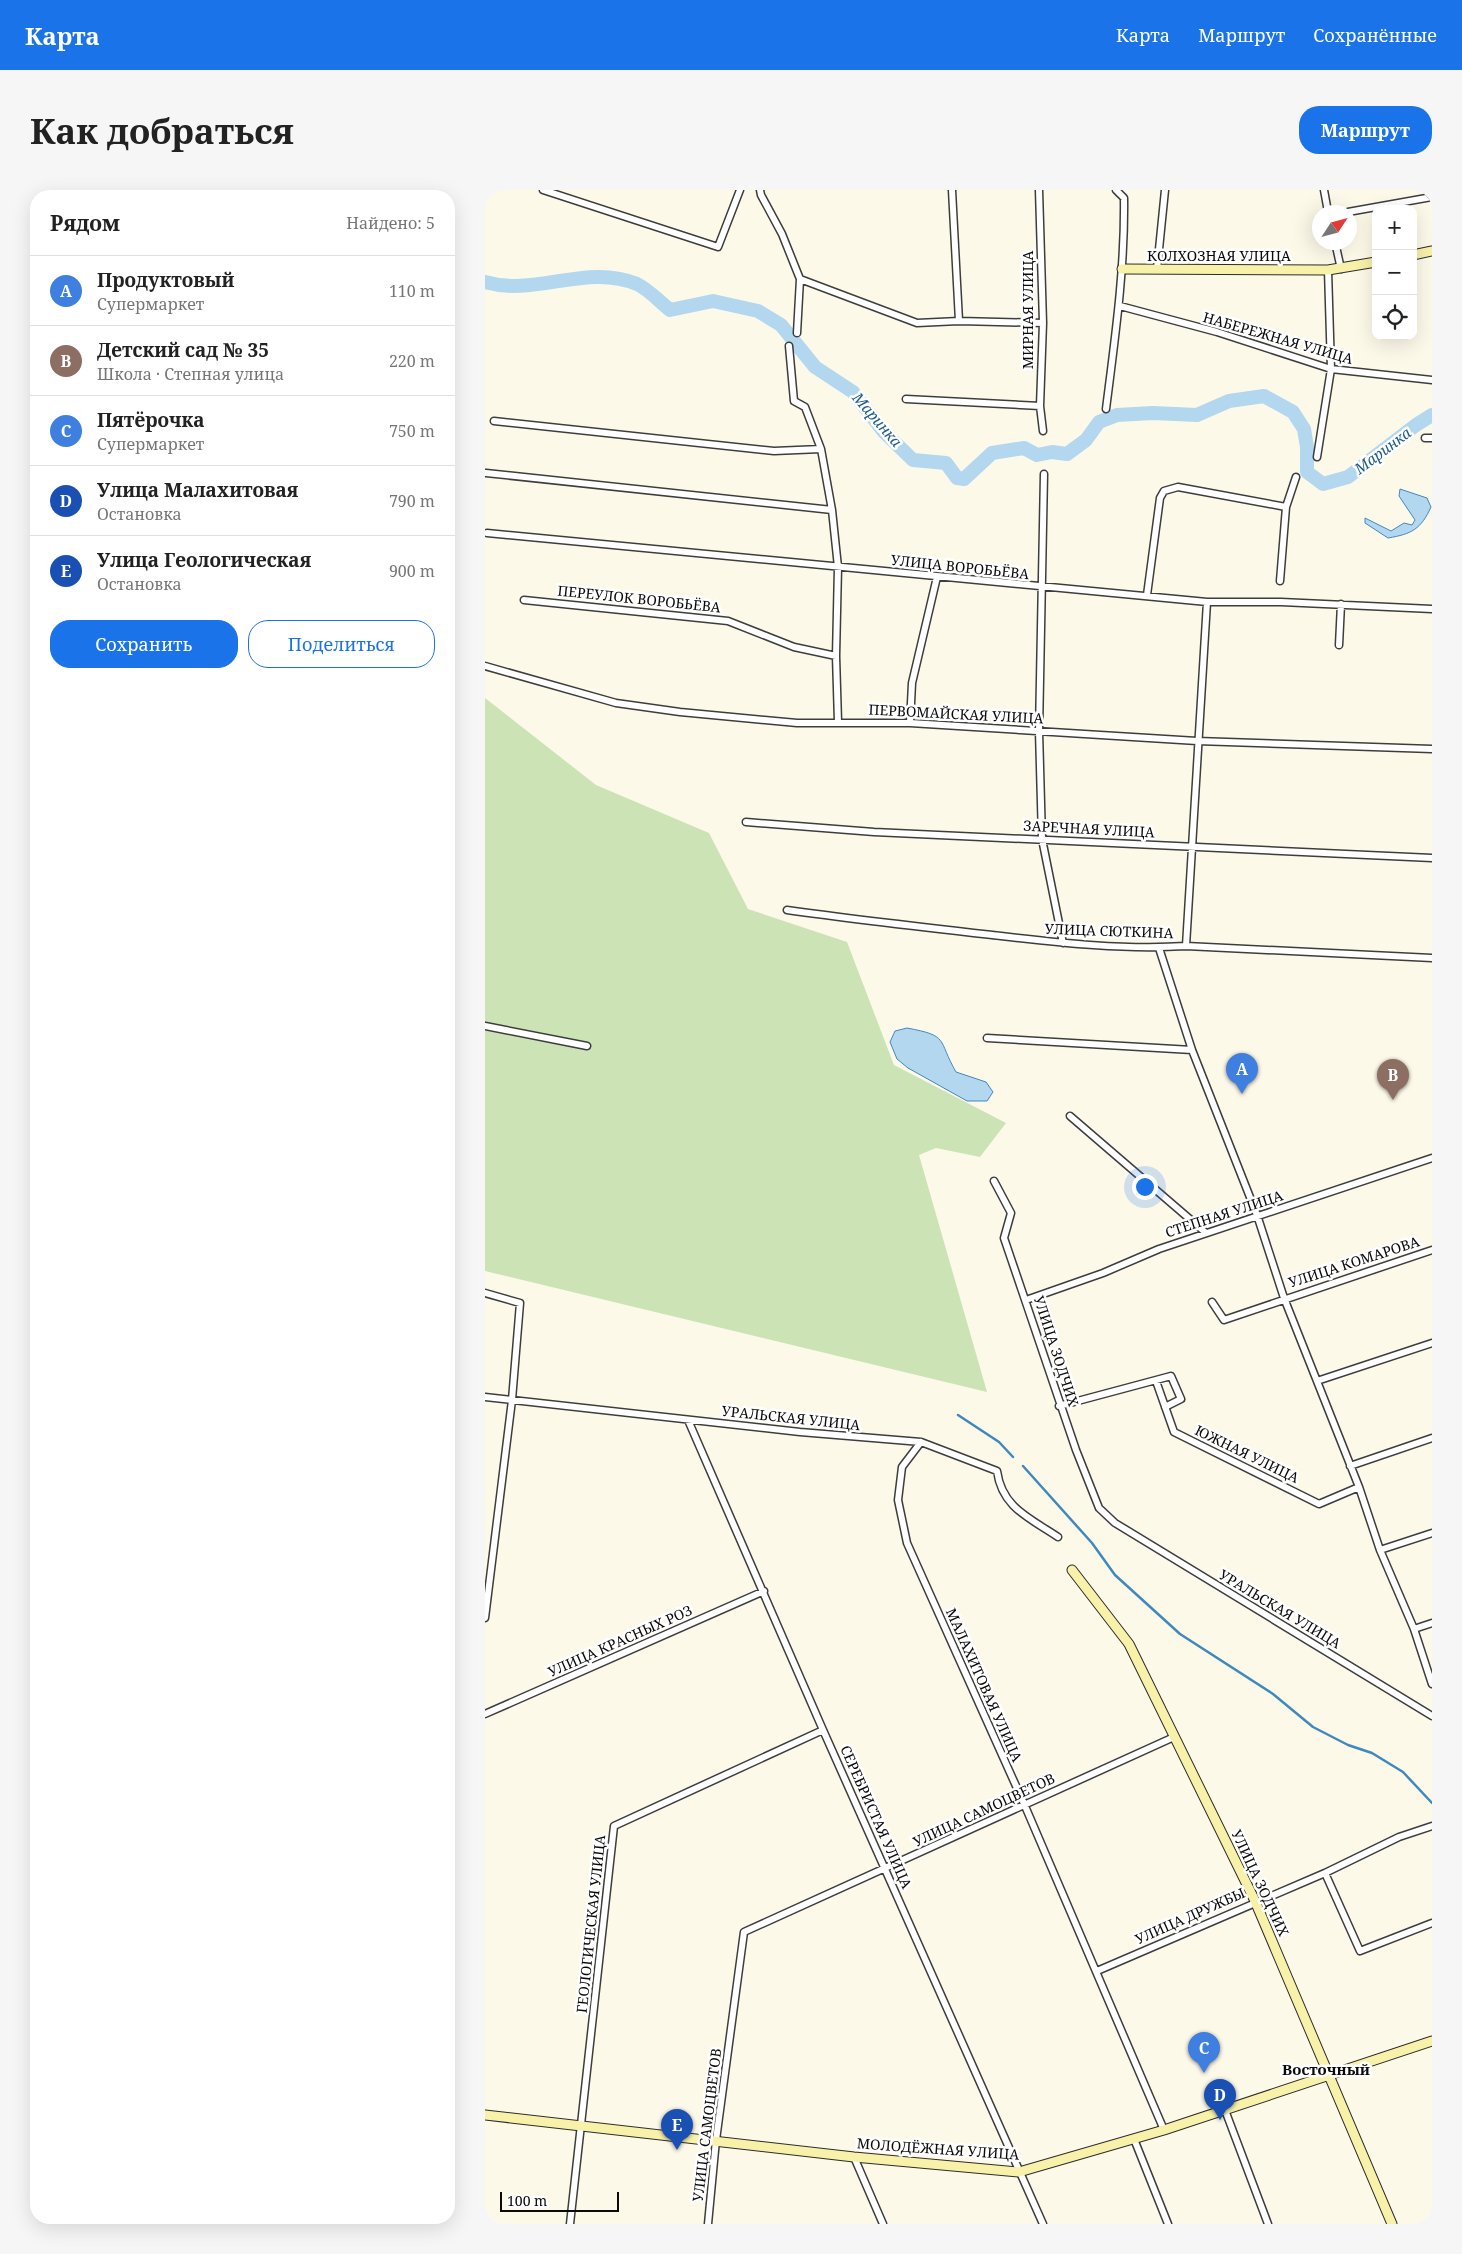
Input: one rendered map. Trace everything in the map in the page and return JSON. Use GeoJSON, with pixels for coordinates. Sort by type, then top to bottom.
{"type":"FeatureCollection","features":[{"type":"Feature","properties":{"kind":"street"},"geometry":{"type":"LineString","coordinates":[[543,190],[719,247],[740,190]]}},
{"type":"Feature","properties":{"kind":"street"},"geometry":{"type":"LineString","coordinates":[[761,190],[761,195],[782,234],[800,279],[797,333]]}},
{"type":"Feature","properties":{"kind":"street"},"geometry":{"type":"LineString","coordinates":[[952,190],[959,321]]}},
{"type":"Feature","properties":{"kind":"street","name":"МИРНАЯ УЛИЦА"},"geometry":{"type":"LineString","coordinates":[[1039,190],[1043,323],[1039,406],[1043,431]]}},
{"type":"Feature","properties":{"kind":"street"},"geometry":{"type":"LineString","coordinates":[[1106,409],[1120,306],[1122,269],[1124,198],[1116,190]]}},
{"type":"Feature","properties":{"kind":"street"},"geometry":{"type":"LineString","coordinates":[[1157,269],[1165,190]]}},
{"type":"Feature","properties":{"kind":"street"},"geometry":{"type":"LineString","coordinates":[[1324,190],[1327,205]]}},
{"type":"Feature","properties":{"kind":"street"},"geometry":{"type":"LineString","coordinates":[[1357,210],[1432,197]]}},
{"type":"Feature","properties":{"kind":"street"},"geometry":{"type":"LineString","coordinates":[[1337,250],[1341,269]]}},
{"type":"Feature","properties":{"kind":"street"},"geometry":{"type":"LineString","coordinates":[[1417,254],[1432,251]]}},
{"type":"Feature","properties":{"kind":"street","name":"КОЛХОЗНАЯ УЛИЦА"},"geometry":{"type":"LineString","coordinates":[[1122,269],[1328,270],[1372,263]]}},
{"type":"Feature","properties":{"kind":"street"},"geometry":{"type":"LineString","coordinates":[[1317,457],[1331,369],[1328,270]]}},
{"type":"Feature","properties":{"kind":"street"},"geometry":{"type":"LineString","coordinates":[[800,279],[917,323],[959,321],[1043,323]]}},
{"type":"Feature","properties":{"kind":"street","name":"НАБЕРЕЖНАЯ УЛИЦА"},"geometry":{"type":"LineString","coordinates":[[1120,306],[1217,332],[1331,369],[1432,380]]}},
{"type":"Feature","properties":{"kind":"street"},"geometry":{"type":"LineString","coordinates":[[789,346],[794,401],[805,407],[821,449],[832,510],[839,567],[836,656],[838,722]]}},
{"type":"Feature","properties":{"kind":"street"},"geometry":{"type":"LineString","coordinates":[[905,398],[1039,406]]}},
{"type":"Feature","properties":{"kind":"street"},"geometry":{"type":"LineString","coordinates":[[494,421],[774,451],[821,449]]}},
{"type":"Feature","properties":{"kind":"street"},"geometry":{"type":"LineString","coordinates":[[1425,438],[1432,438]]}},
{"type":"Feature","properties":{"kind":"street"},"geometry":{"type":"LineString","coordinates":[[486,473],[832,510]]}},
{"type":"Feature","properties":{"kind":"street"},"geometry":{"type":"LineString","coordinates":[[1044,474],[1039,731],[1042,839],[1063,943]]}},
{"type":"Feature","properties":{"kind":"street"},"geometry":{"type":"LineString","coordinates":[[1280,581],[1286,507],[1296,477]]}},
{"type":"Feature","properties":{"kind":"street"},"geometry":{"type":"LineString","coordinates":[[1147,595],[1160,498],[1164,491],[1178,487],[1286,507]]}},
{"type":"Feature","properties":{"kind":"street","name":"УЛИЦА ВОРОБЬЁВА"},"geometry":{"type":"LineString","coordinates":[[487,533],[1207,602],[1341,604],[1432,609]]}},
{"type":"Feature","properties":{"kind":"street"},"geometry":{"type":"LineString","coordinates":[[910,723],[912,683],[937,577]]}},
{"type":"Feature","properties":{"kind":"street","name":"ПЕРЕУЛОК ВОРОБЬЁВА"},"geometry":{"type":"LineString","coordinates":[[524,600],[728,621],[794,647],[836,656]]}},
{"type":"Feature","properties":{"kind":"street"},"geometry":{"type":"LineString","coordinates":[[1187,946],[1197,741],[1207,602]]}},
{"type":"Feature","properties":{"kind":"street"},"geometry":{"type":"LineString","coordinates":[[1339,645],[1341,604]]}},
{"type":"Feature","properties":{"kind":"street","name":"ПЕРВОМАЙСКАЯ УЛИЦА"},"geometry":{"type":"LineString","coordinates":[[485,666],[616,703],[680,712],[797,723],[910,723],[1197,741],[1432,750]]}},
{"type":"Feature","properties":{"kind":"street","name":"ЗАРЕЧНАЯ УЛИЦА"},"geometry":{"type":"LineString","coordinates":[[745,822],[874,832],[1432,858]]}},
{"type":"Feature","properties":{"kind":"street","name":"УЛИЦА СЮТКИНА"},"geometry":{"type":"LineString","coordinates":[[787,910],[873,922],[1063,943],[1159,948],[1187,946],[1432,958]]}},
{"type":"Feature","properties":{"kind":"street"},"geometry":{"type":"LineString","coordinates":[[1159,948],[1192,1050],[1257,1215],[1284,1298],[1359,1487],[1380,1550],[1414,1629],[1432,1684]]}},
{"type":"Feature","properties":{"kind":"street"},"geometry":{"type":"LineString","coordinates":[[485,1026],[587,1046]]}},
{"type":"Feature","properties":{"kind":"street"},"geometry":{"type":"LineString","coordinates":[[987,1038],[1192,1050]]}},
{"type":"Feature","properties":{"kind":"street"},"geometry":{"type":"LineString","coordinates":[[1070,1116],[1206,1232]]}},
{"type":"Feature","properties":{"kind":"street","name":"СТЕПНАЯ УЛИЦА"},"geometry":{"type":"LineString","coordinates":[[1026,1300],[1206,1232],[1432,1158]]}},
{"type":"Feature","properties":{"kind":"street","name":"УЛИЦА ЗОДЧИХ"},"geometry":{"type":"LineString","coordinates":[[994,1181],[1011,1213],[1004,1238],[1026,1300],[1059,1406],[1099,1508],[1115,1523]]}},
{"type":"Feature","properties":{"kind":"street","name":"УЛИЦА КОМАРОВА"},"geometry":{"type":"LineString","coordinates":[[1211,1302],[1225,1320],[1284,1298],[1432,1250]]}},
{"type":"Feature","properties":{"kind":"street"},"geometry":{"type":"LineString","coordinates":[[485,1293],[520,1303],[512,1400],[488,1563],[485,1618]]}},
{"type":"Feature","properties":{"kind":"street"},"geometry":{"type":"LineString","coordinates":[[1317,1381],[1432,1343]]}},
{"type":"Feature","properties":{"kind":"street"},"geometry":{"type":"LineString","coordinates":[[1059,1406],[1171,1376],[1181,1399],[1165,1407]]}},
{"type":"Feature","properties":{"kind":"street","name":"ЮЖНАЯ УЛИЦА"},"geometry":{"type":"LineString","coordinates":[[1156,1381],[1174,1432],[1319,1504],[1359,1487]]}},
{"type":"Feature","properties":{"kind":"street","name":"УРАЛЬСКАЯ УЛИЦА"},"geometry":{"type":"LineString","coordinates":[[485,1397],[689,1420],[921,1442],[997,1471],[999,1487],[1012,1506],[1058,1537]]}},
{"type":"Feature","properties":{"kind":"street","name":"СЕРЕБРИСТАЯ УЛИЦА"},"geometry":{"type":"LineString","coordinates":[[689,1420],[765,1591],[823,1730],[1043,2224]]}},
{"type":"Feature","properties":{"kind":"street"},"geometry":{"type":"LineString","coordinates":[[1350,1466],[1432,1438]]}},
{"type":"Feature","properties":{"kind":"street","name":"МАЛАХИТОВАЯ УЛИЦА"},"geometry":{"type":"LineString","coordinates":[[921,1442],[902,1467],[898,1500],[907,1543],[1025,1806],[1164,2130]]}},
{"type":"Feature","properties":{"kind":"street","name":"УРАЛЬСКАЯ УЛИЦА"},"geometry":{"type":"LineString","coordinates":[[1115,1523],[1432,1716]]}},
{"type":"Feature","properties":{"kind":"street"},"geometry":{"type":"LineString","coordinates":[[1380,1550],[1432,1533]]}},
{"type":"Feature","properties":{"kind":"street","name":"УЛИЦА ЗОДЧИХ"},"geometry":{"type":"LineString","coordinates":[[1072,1570],[1129,1644],[1175,1737],[1255,1901],[1392,2224]]}},
{"type":"Feature","properties":{"kind":"street","name":"УЛИЦА КРАСНЫХ РОЗ"},"geometry":{"type":"LineString","coordinates":[[485,1714],[765,1591]]}},
{"type":"Feature","properties":{"kind":"street"},"geometry":{"type":"LineString","coordinates":[[1414,1629],[1432,1623]]}},
{"type":"Feature","properties":{"kind":"street","name":"ГЕОЛОГИЧЕСКАЯ УЛИЦА"},"geometry":{"type":"LineString","coordinates":[[570,2224],[614,1826],[823,1730]]}},
{"type":"Feature","properties":{"kind":"street","name":"УЛИЦА САМОЦВЕТОВ"},"geometry":{"type":"LineString","coordinates":[[708,2224],[716,2140],[744,1932],[1175,1737]]}},
{"type":"Feature","properties":{"kind":"street","name":"УЛИЦА ДРУЖБЫ"},"geometry":{"type":"LineString","coordinates":[[1097,1971],[1255,1901],[1325,1873],[1399,1837],[1432,1826]]}},
{"type":"Feature","properties":{"kind":"street"},"geometry":{"type":"LineString","coordinates":[[1325,1873],[1360,1951],[1432,1923]]}},
{"type":"Feature","properties":{"kind":"street","name":"МОЛОДЁЖНАЯ УЛИЦА"},"geometry":{"type":"LineString","coordinates":[[485,2115],[854,2157],[1019,2172],[1164,2130],[1432,2041]]}},
{"type":"Feature","properties":{"kind":"street"},"geometry":{"type":"LineString","coordinates":[[1225,2110],[1268,2224]]}},
{"type":"Feature","properties":{"kind":"street"},"geometry":{"type":"LineString","coordinates":[[1134,2139],[1168,2224]]}},
{"type":"Feature","properties":{"kind":"street"},"geometry":{"type":"LineString","coordinates":[[854,2157],[883,2224]]}},
{"type":"Feature","properties":{"kind":"green space"},"geometry":{"type":"Polygon","coordinates":[[[485,698],[596,785],[709,833],[748,909],[847,942],[894,1065],[1006,1123],[980,1157],[936,1148],[919,1155],[987,1392],[485,1271],[485,698]]]}},
{"type":"Feature","properties":{"kind":"water"},"geometry":{"type":"Polygon","coordinates":[[[1400,489],[1427,498],[1431,507],[1423,521],[1415,529],[1403,535],[1388,538],[1365,523],[1365,518],[1391,531],[1404,523],[1412,525],[1415,520],[1399,496],[1400,489]]]}},
{"type":"Feature","properties":{"kind":"water"},"geometry":{"type":"Polygon","coordinates":[[[907,1028],[936,1037],[941,1041],[956,1072],[986,1082],[993,1092],[987,1101],[967,1101],[908,1068],[897,1059],[890,1042],[895,1031],[907,1028]]]}},
{"type":"Feature","properties":{"kind":"waterway","name":"Маринка"},"geometry":{"type":"LineString","coordinates":[[485,282],[504,286],[523,286],[580,278],[618,279],[641,286],[670,310],[713,301],[758,311],[781,325],[815,367],[853,392],[884,432],[913,460],[946,463],[957,478],[964,479],[992,453],[1024,448],[1037,455],[1052,452],[1067,454],[1086,440],[1099,422],[1117,415],[1153,413],[1197,415],[1229,401],[1264,396],[1293,412],[1304,429],[1307,447],[1307,472],[1323,484],[1348,477],[1432,415]]}},
{"type":"Feature","properties":{"kind":"waterway"},"geometry":{"type":"LineString","coordinates":[[958,1415],[999,1442],[1013,1457]]}},
{"type":"Feature","properties":{"kind":"waterway"},"geometry":{"type":"LineString","coordinates":[[1023,1466],[1092,1543],[1115,1575],[1180,1634],[1273,1694],[1313,1727],[1348,1745],[1372,1753],[1403,1772],[1432,1803]]}},
{"type":"Feature","properties":{"kind":"place","name":"Продуктовый"},"geometry":{"type":"Point","coordinates":[1242,1094]}},
{"type":"Feature","properties":{"kind":"place","name":"Детский сад № 35"},"geometry":{"type":"Point","coordinates":[1393,1100]}},
{"type":"Feature","properties":{"kind":"place","name":"Пятёрочка"},"geometry":{"type":"Point","coordinates":[1204,2073]}},
{"type":"Feature","properties":{"kind":"place","name":"Улица Малахитовая"},"geometry":{"type":"Point","coordinates":[1220,2120]}},
{"type":"Feature","properties":{"kind":"place","name":"Улица Геологическая"},"geometry":{"type":"Point","coordinates":[677,2150]}},
{"type":"Feature","properties":{"kind":"district","name":"Восточный"},"geometry":{"type":"Point","coordinates":[1326,2070]}}]}
